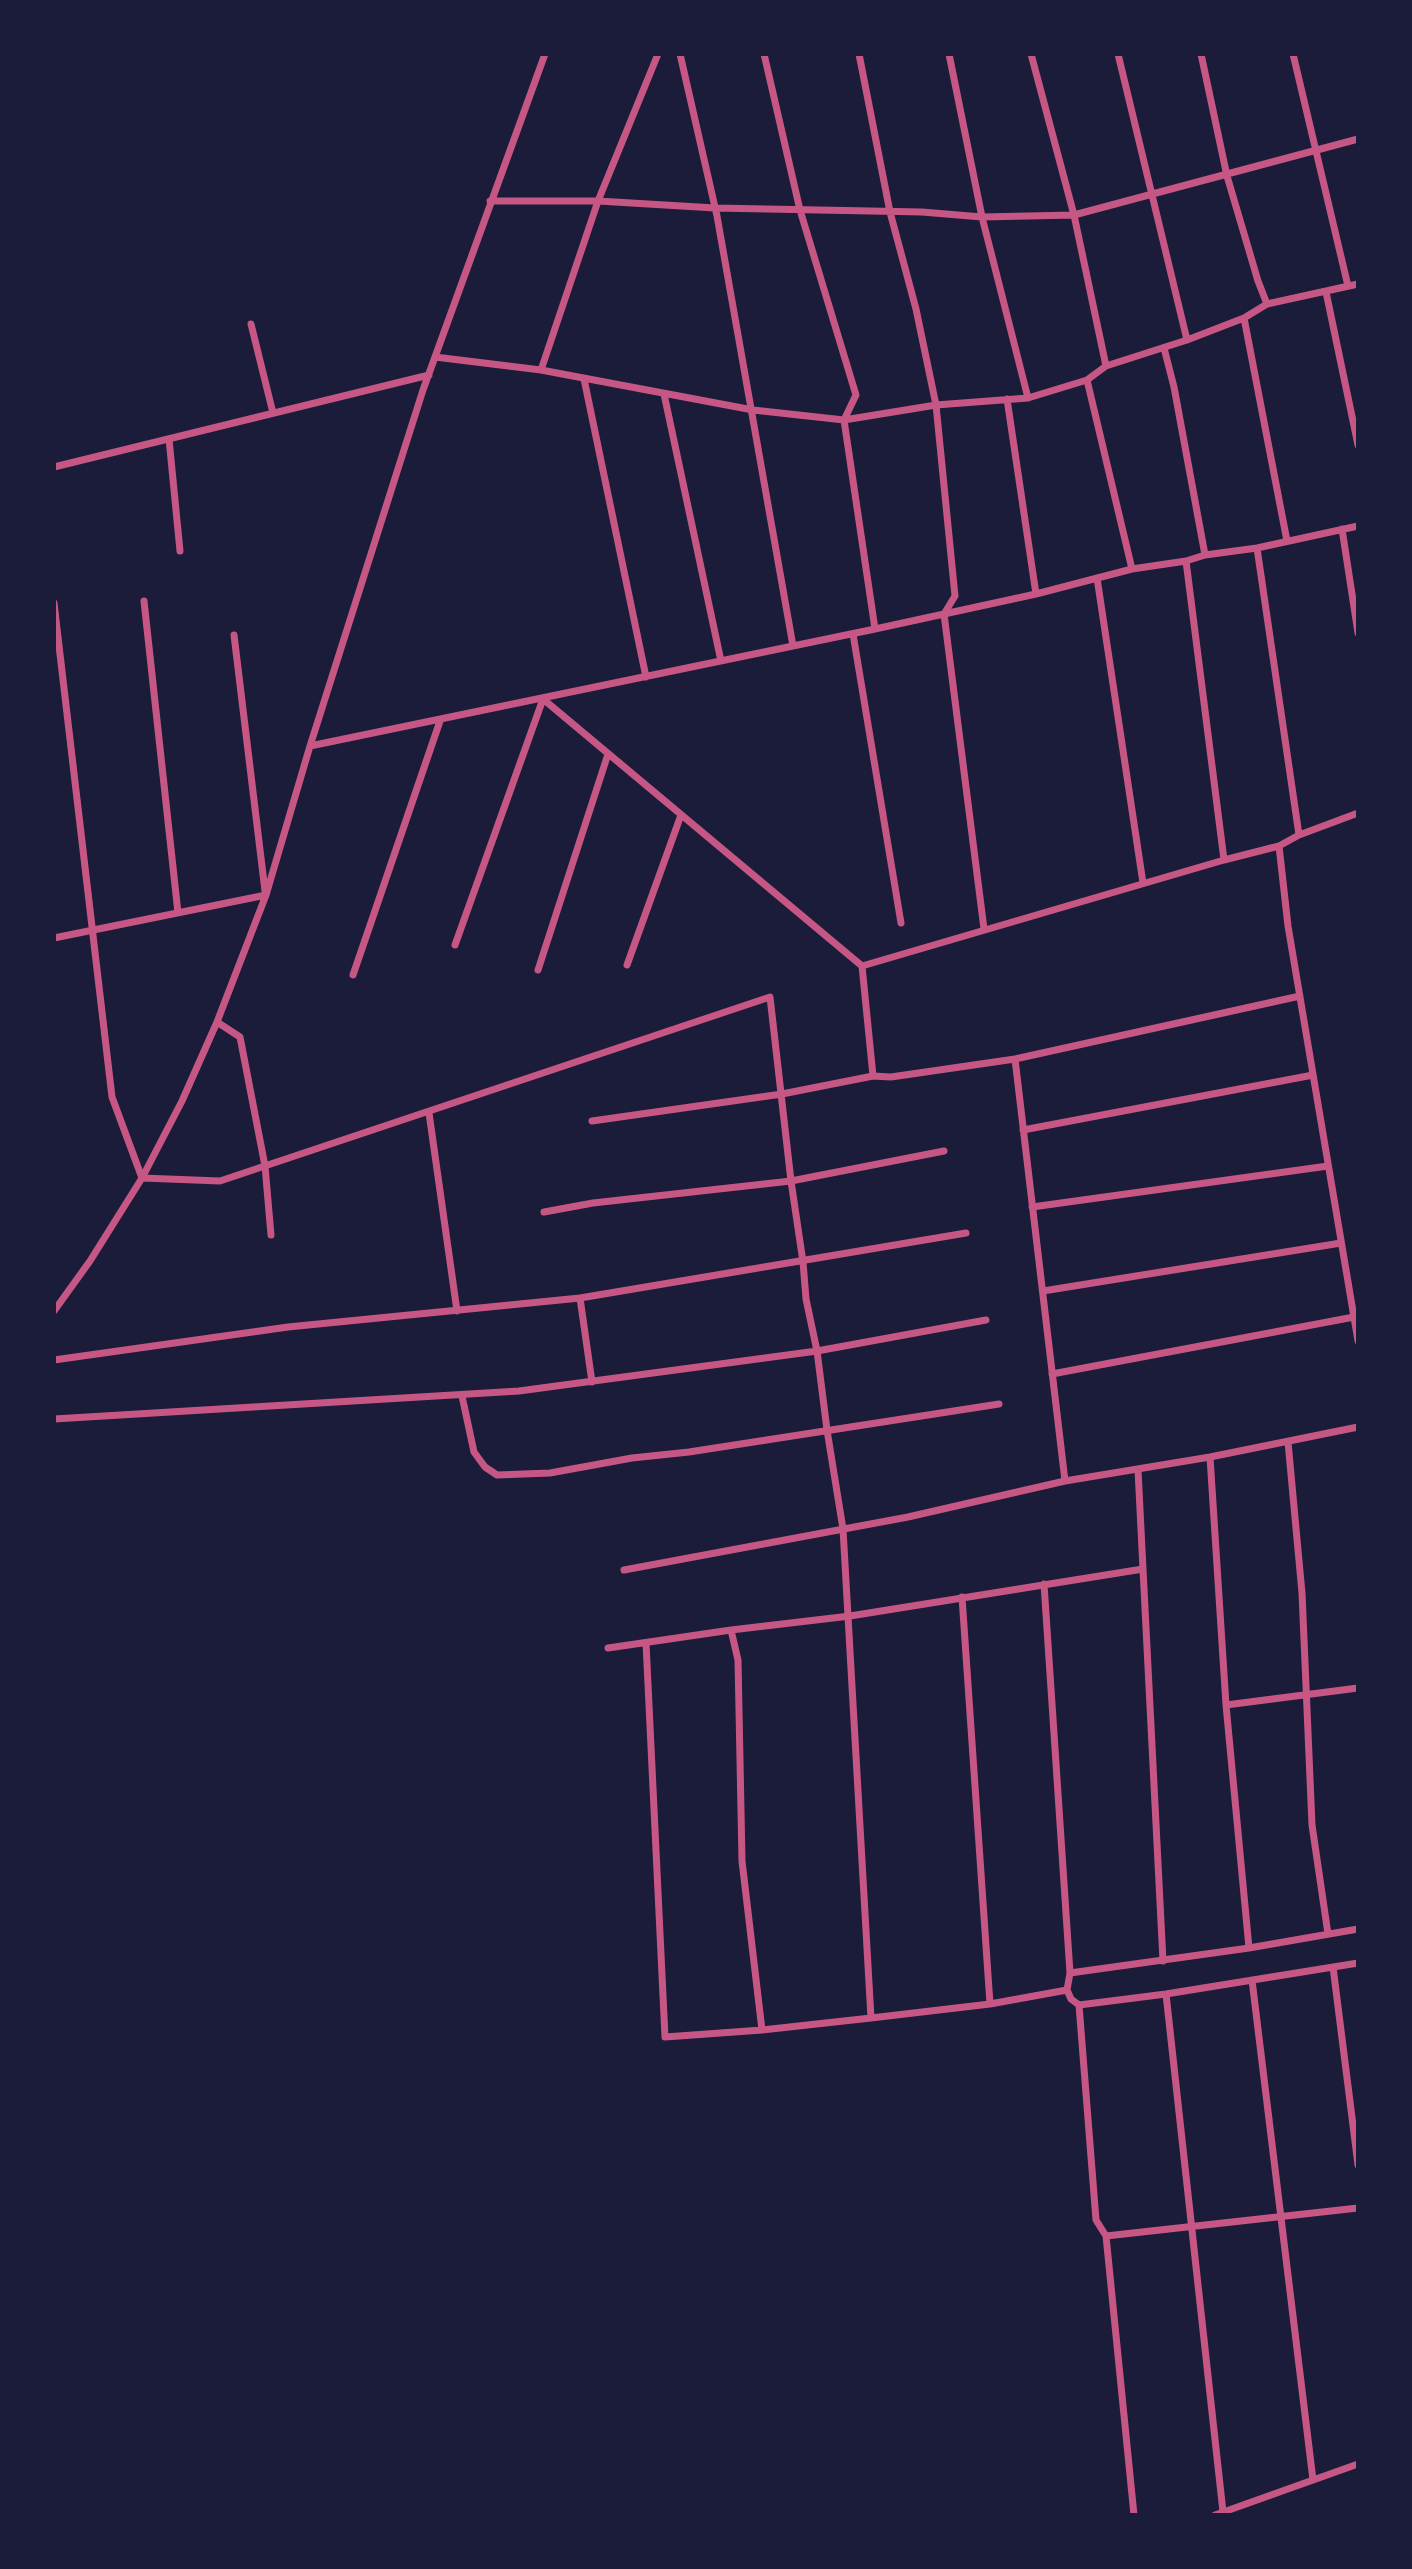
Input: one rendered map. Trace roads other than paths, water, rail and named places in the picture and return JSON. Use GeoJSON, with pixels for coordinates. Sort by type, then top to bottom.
{"type":"FeatureCollection","features":[{"type":"Feature","properties":{"kind":"street"},"geometry":{"type":"LineString","coordinates":[[54,1311],[90,1261],[142,1178],[182,1101],[217,1022],[266,895],[310,746],[435,357],[545,54]]}},
{"type":"Feature","properties":{"kind":"street"},"geometry":{"type":"LineString","coordinates":[[541,370],[598,201],[657,54]]}},
{"type":"Feature","properties":{"kind":"street"},"geometry":{"type":"LineString","coordinates":[[680,54],[715,208],[793,646]]}},
{"type":"Feature","properties":{"kind":"street"},"geometry":{"type":"LineString","coordinates":[[764,54],[800,210],[856,395],[844,420],[875,629]]}},
{"type":"Feature","properties":{"kind":"street"},"geometry":{"type":"LineString","coordinates":[[859,54],[890,212],[916,309],[936,405],[955,596],[944,614],[984,929]]}},
{"type":"Feature","properties":{"kind":"street"},"geometry":{"type":"LineString","coordinates":[[949,54],[982,217],[1028,398]]}},
{"type":"Feature","properties":{"kind":"street"},"geometry":{"type":"LineString","coordinates":[[1031,54],[1074,215],[1106,366]]}},
{"type":"Feature","properties":{"kind":"street"},"geometry":{"type":"LineString","coordinates":[[1118,54],[1187,340]]}},
{"type":"Feature","properties":{"kind":"street"},"geometry":{"type":"LineString","coordinates":[[1201,54],[1227,176],[1267,304]]}},
{"type":"Feature","properties":{"kind":"street"},"geometry":{"type":"LineString","coordinates":[[1293,54],[1348,286]]}},
{"type":"Feature","properties":{"kind":"street"},"geometry":{"type":"LineString","coordinates":[[490,201],[598,201],[715,208],[982,217],[1074,215],[1358,139]]}},
{"type":"Feature","properties":{"kind":"street"},"geometry":{"type":"LineString","coordinates":[[435,357],[541,370],[753,410],[844,420],[936,405],[1028,398],[1087,380],[1106,366],[1187,340],[1244,318],[1267,304],[1358,284]]}},
{"type":"Feature","properties":{"kind":"street"},"geometry":{"type":"LineString","coordinates":[[1326,292],[1358,445]]}},
{"type":"Feature","properties":{"kind":"street"},"geometry":{"type":"LineString","coordinates":[[1244,318],[1287,541]]}},
{"type":"Feature","properties":{"kind":"street"},"geometry":{"type":"LineString","coordinates":[[251,324],[273,413]]}},
{"type":"Feature","properties":{"kind":"street"},"geometry":{"type":"LineString","coordinates":[[1164,348],[1174,387],[1205,555]]}},
{"type":"Feature","properties":{"kind":"street"},"geometry":{"type":"LineString","coordinates":[[54,467],[429,375]]}},
{"type":"Feature","properties":{"kind":"street"},"geometry":{"type":"LineString","coordinates":[[584,379],[646,677]]}},
{"type":"Feature","properties":{"kind":"street"},"geometry":{"type":"LineString","coordinates":[[1087,380],[1132,569]]}},
{"type":"Feature","properties":{"kind":"street"},"geometry":{"type":"LineString","coordinates":[[664,394],[722,661]]}},
{"type":"Feature","properties":{"kind":"street"},"geometry":{"type":"LineString","coordinates":[[1007,399],[1037,594]]}},
{"type":"Feature","properties":{"kind":"street"},"geometry":{"type":"LineString","coordinates":[[169,439],[180,551]]}},
{"type":"Feature","properties":{"kind":"street"},"geometry":{"type":"LineString","coordinates":[[310,746],[853,634],[1037,594],[1132,569],[1257,548],[1358,526]]}},
{"type":"Feature","properties":{"kind":"street"},"geometry":{"type":"LineString","coordinates":[[1342,529],[1358,633]]}},
{"type":"Feature","properties":{"kind":"street"},"geometry":{"type":"LineString","coordinates":[[1257,548],[1299,835]]}},
{"type":"Feature","properties":{"kind":"street"},"geometry":{"type":"LineString","coordinates":[[1186,561],[1224,860]]}},
{"type":"Feature","properties":{"kind":"street"},"geometry":{"type":"LineString","coordinates":[[1097,579],[1143,883]]}},
{"type":"Feature","properties":{"kind":"street"},"geometry":{"type":"LineString","coordinates":[[144,601],[178,914]]}},
{"type":"Feature","properties":{"kind":"street"},"geometry":{"type":"LineString","coordinates":[[54,603],[112,1097],[142,1178]]}},
{"type":"Feature","properties":{"kind":"street"},"geometry":{"type":"LineString","coordinates":[[853,634],[901,923]]}},
{"type":"Feature","properties":{"kind":"street"},"geometry":{"type":"LineString","coordinates":[[234,635],[266,895]]}},
{"type":"Feature","properties":{"kind":"street"},"geometry":{"type":"LineString","coordinates":[[543,699],[862,966],[873,1076]]}},
{"type":"Feature","properties":{"kind":"street"},"geometry":{"type":"LineString","coordinates":[[455,945],[543,699]]}},
{"type":"Feature","properties":{"kind":"street"},"geometry":{"type":"LineString","coordinates":[[353,975],[440,721]]}},
{"type":"Feature","properties":{"kind":"street"},"geometry":{"type":"LineString","coordinates":[[538,970],[608,754]]}},
{"type":"Feature","properties":{"kind":"street"},"geometry":{"type":"LineString","coordinates":[[862,966],[1279,846],[1299,835],[1358,813]]}},
{"type":"Feature","properties":{"kind":"street"},"geometry":{"type":"LineString","coordinates":[[627,965],[681,815]]}},
{"type":"Feature","properties":{"kind":"street"},"geometry":{"type":"LineString","coordinates":[[1279,846],[1288,926],[1358,1340]]}},
{"type":"Feature","properties":{"kind":"street"},"geometry":{"type":"LineString","coordinates":[[54,938],[266,895]]}},
{"type":"Feature","properties":{"kind":"street"},"geometry":{"type":"LineString","coordinates":[[142,1178],[220,1181],[429,1113],[770,996],[806,1299],[817,1351],[843,1529],[871,2018]]}},
{"type":"Feature","properties":{"kind":"street"},"geometry":{"type":"LineString","coordinates":[[592,1121],[782,1094],[873,1076],[891,1077],[1015,1059],[1300,996]]}},
{"type":"Feature","properties":{"kind":"street"},"geometry":{"type":"LineString","coordinates":[[217,1022],[240,1037],[265,1166],[271,1235]]}},
{"type":"Feature","properties":{"kind":"street"},"geometry":{"type":"LineString","coordinates":[[1015,1059],[1065,1481]]}},
{"type":"Feature","properties":{"kind":"street"},"geometry":{"type":"LineString","coordinates":[[1023,1130],[1313,1075]]}},
{"type":"Feature","properties":{"kind":"street"},"geometry":{"type":"LineString","coordinates":[[429,1113],[457,1311]]}},
{"type":"Feature","properties":{"kind":"street"},"geometry":{"type":"LineString","coordinates":[[544,1212],[593,1203],[791,1181],[944,1151]]}},
{"type":"Feature","properties":{"kind":"street"},"geometry":{"type":"LineString","coordinates":[[1032,1207],[1328,1166]]}},
{"type":"Feature","properties":{"kind":"street"},"geometry":{"type":"LineString","coordinates":[[54,1360],[288,1327],[580,1298],[966,1233]]}},
{"type":"Feature","properties":{"kind":"street"},"geometry":{"type":"LineString","coordinates":[[1042,1291],[1342,1243]]}},
{"type":"Feature","properties":{"kind":"street"},"geometry":{"type":"LineString","coordinates":[[580,1298],[592,1382]]}},
{"type":"Feature","properties":{"kind":"street"},"geometry":{"type":"LineString","coordinates":[[1052,1374],[1354,1317]]}},
{"type":"Feature","properties":{"kind":"street"},"geometry":{"type":"LineString","coordinates":[[54,1419],[462,1396],[592,1382],[817,1351],[986,1320]]}},
{"type":"Feature","properties":{"kind":"street"},"geometry":{"type":"LineString","coordinates":[[462,1396],[474,1452],[485,1467],[497,1475],[550,1473],[632,1458],[689,1452],[999,1404]]}},
{"type":"Feature","properties":{"kind":"street"},"geometry":{"type":"LineString","coordinates":[[624,1570],[843,1529],[1065,1481],[1210,1457],[1358,1427]]}},
{"type":"Feature","properties":{"kind":"street"},"geometry":{"type":"LineString","coordinates":[[1288,1442],[1302,1593],[1312,1825],[1328,1934]]}},
{"type":"Feature","properties":{"kind":"street"},"geometry":{"type":"LineString","coordinates":[[1210,1457],[1226,1705],[1249,1948]]}},
{"type":"Feature","properties":{"kind":"street"},"geometry":{"type":"LineString","coordinates":[[1138,1470],[1163,1961]]}},
{"type":"Feature","properties":{"kind":"street"},"geometry":{"type":"LineString","coordinates":[[608,1648],[850,1616],[1143,1569]]}},
{"type":"Feature","properties":{"kind":"street"},"geometry":{"type":"LineString","coordinates":[[1044,1584],[1070,1973],[1067,1990],[1071,1999],[1079,2004],[1166,1994],[1358,1963]]}},
{"type":"Feature","properties":{"kind":"street"},"geometry":{"type":"LineString","coordinates":[[962,1597],[990,2004]]}},
{"type":"Feature","properties":{"kind":"street"},"geometry":{"type":"LineString","coordinates":[[731,1630],[738,1660],[743,1861],[762,2030]]}},
{"type":"Feature","properties":{"kind":"street"},"geometry":{"type":"LineString","coordinates":[[646,1643],[665,2037],[871,2018],[990,2004],[1067,1990]]}},
{"type":"Feature","properties":{"kind":"street"},"geometry":{"type":"LineString","coordinates":[[1226,1705],[1358,1688]]}},
{"type":"Feature","properties":{"kind":"street"},"geometry":{"type":"LineString","coordinates":[[1070,1973],[1249,1948],[1358,1929]]}},
{"type":"Feature","properties":{"kind":"street"},"geometry":{"type":"LineString","coordinates":[[1334,1967],[1358,2165]]}},
{"type":"Feature","properties":{"kind":"street"},"geometry":{"type":"LineString","coordinates":[[1252,1980],[1313,2480]]}},
{"type":"Feature","properties":{"kind":"street"},"geometry":{"type":"LineString","coordinates":[[1166,1994],[1193,2226],[1219,2513],[1358,2464]]}},
{"type":"Feature","properties":{"kind":"street"},"geometry":{"type":"LineString","coordinates":[[1079,2004],[1096,2220],[1106,2236],[1134,2515]]}},
{"type":"Feature","properties":{"kind":"street"},"geometry":{"type":"LineString","coordinates":[[1106,2236],[1358,2208]]}}]}
